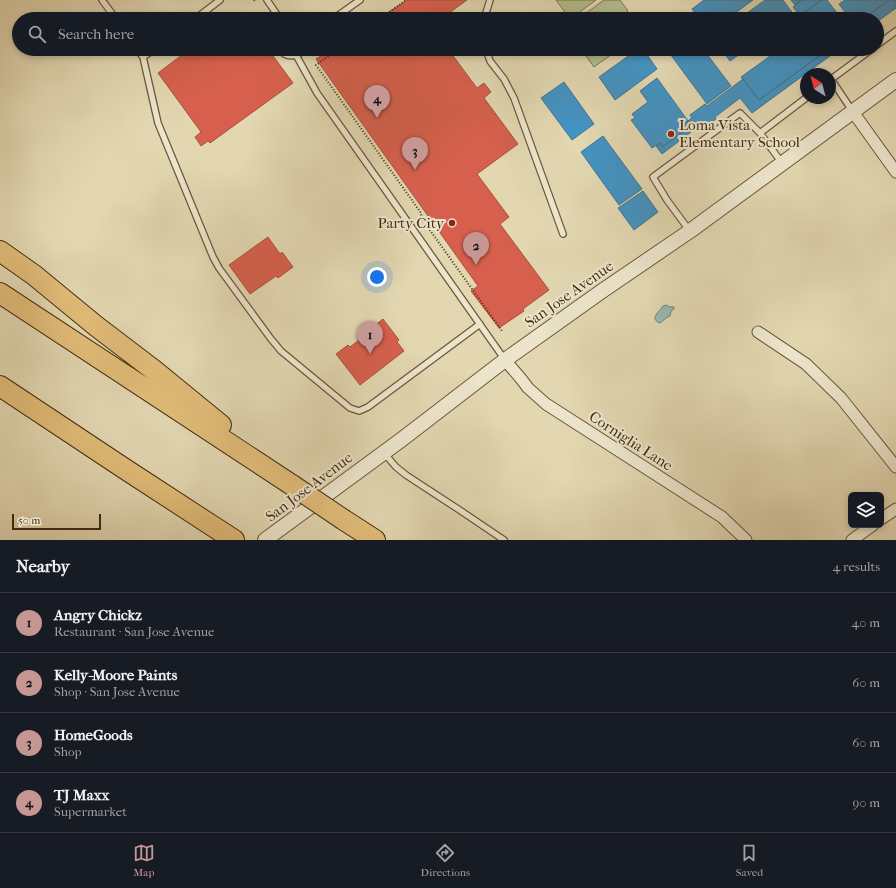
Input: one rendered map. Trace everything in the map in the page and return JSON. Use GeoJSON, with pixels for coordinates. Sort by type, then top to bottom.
{"type":"FeatureCollection","features":[{"type":"Feature","properties":{"kind":"highway"},"geometry":{"type":"LineString","coordinates":[[0,252],[34,275],[96,326],[210,415],[237,438],[256,461]]}},
{"type":"Feature","properties":{"kind":"highway"},"geometry":{"type":"LineString","coordinates":[[0,293],[375,540]]}},
{"type":"Feature","properties":{"kind":"highway"},"geometry":{"type":"LineString","coordinates":[[0,386],[230,538]]}},
{"type":"Feature","properties":{"kind":"street","name":"San Jose Avenue"},"geometry":{"type":"LineString","coordinates":[[265,540],[506,360],[602,291],[690,231],[896,80]]}},
{"type":"Feature","properties":{"kind":"street"},"geometry":{"type":"LineString","coordinates":[[853,112],[896,172]]}},
{"type":"Feature","properties":{"kind":"street"},"geometry":{"type":"LineString","coordinates":[[758,332],[806,364],[841,398],[896,467]]}},
{"type":"Feature","properties":{"kind":"street","name":"Corniglia Lane"},"geometry":{"type":"LineString","coordinates":[[506,360],[528,388],[546,404],[722,517],[746,540]]}},
{"type":"Feature","properties":{"kind":"street"},"geometry":{"type":"LineString","coordinates":[[884,517],[896,509]]}},
{"type":"Feature","properties":{"kind":"street"},"geometry":{"type":"LineString","coordinates":[[852,540],[869,528]]}},
{"type":"Feature","properties":{"kind":"lane"},"geometry":{"type":"LineString","coordinates":[[102,0],[111,12]]}},
{"type":"Feature","properties":{"kind":"lane"},"geometry":{"type":"LineString","coordinates":[[204,12],[220,0]]}},
{"type":"Feature","properties":{"kind":"lane"},"geometry":{"type":"LineString","coordinates":[[266,0],[275,12]]}},
{"type":"Feature","properties":{"kind":"lane"},"geometry":{"type":"LineString","coordinates":[[343,12],[360,0]]}},
{"type":"Feature","properties":{"kind":"lane"},"geometry":{"type":"LineString","coordinates":[[486,12],[490,0]]}},
{"type":"Feature","properties":{"kind":"lane"},"geometry":{"type":"LineString","coordinates":[[884,40],[896,31]]}},
{"type":"Feature","properties":{"kind":"lane"},"geometry":{"type":"LineString","coordinates":[[297,56],[317,93],[506,360]]}},
{"type":"Feature","properties":{"kind":"lane"},"geometry":{"type":"LineString","coordinates":[[488,56],[490,61],[504,78],[514,98],[563,234]]}},
{"type":"Feature","properties":{"kind":"lane"},"geometry":{"type":"LineString","coordinates":[[836,76],[863,56]]}},
{"type":"Feature","properties":{"kind":"lane"},"geometry":{"type":"LineString","coordinates":[[143,57],[158,123],[213,257],[219,268],[281,351],[350,408],[359,411],[368,406],[480,324]]}},
{"type":"Feature","properties":{"kind":"lane"},"geometry":{"type":"LineString","coordinates":[[836,88],[853,112]]}},
{"type":"Feature","properties":{"kind":"lane"},"geometry":{"type":"LineString","coordinates":[[760,133],[800,103]]}},
{"type":"Feature","properties":{"kind":"lane"},"geometry":{"type":"LineString","coordinates":[[690,231],[667,200],[653,177],[740,113],[760,133],[782,163]]}},
{"type":"Feature","properties":{"kind":"lane"},"geometry":{"type":"LineString","coordinates":[[384,452],[396,467],[406,475],[504,540]]}},
{"type":"Feature","properties":{"kind":"path"},"geometry":{"type":"LineString","coordinates":[[390,12],[406,0]]}},
{"type":"Feature","properties":{"kind":"path"},"geometry":{"type":"LineString","coordinates":[[328,56],[316,65],[421,213],[422,219],[502,331]]}},
{"type":"Feature","properties":{"kind":"green space"},"geometry":{"type":"Polygon","coordinates":[[[556,0],[596,0],[580,12],[565,12],[556,0]]]}},
{"type":"Feature","properties":{"kind":"green space"},"geometry":{"type":"Polygon","coordinates":[[[604,0],[620,0],[628,11],[626,12],[588,12],[604,0]]]}},
{"type":"Feature","properties":{"kind":"green space"},"geometry":{"type":"Polygon","coordinates":[[[586,56],[609,56],[594,67],[586,56]]]}},
{"type":"Feature","properties":{"kind":"water"},"geometry":{"type":"Polygon","coordinates":[[[666,305],[674,307],[674,309],[671,311],[670,316],[660,323],[655,320],[655,317],[663,306],[666,305]]]}},
{"type":"Feature","properties":{"kind":"building: Shops"},"geometry":{"type":"Polygon","coordinates":[[[407,0],[467,0],[450,12],[389,12],[407,0]]]}},
{"type":"Feature","properties":{"kind":"building: Shops"},"geometry":{"type":"Polygon","coordinates":[[[181,56],[273,56],[293,83],[210,143],[208,141],[201,146],[195,137],[201,132],[158,73],[181,56]]]}},
{"type":"Feature","properties":{"kind":"building: Shops"},"geometry":{"type":"Polygon","coordinates":[[[321,56],[453,56],[477,88],[484,83],[491,92],[484,98],[518,144],[477,174],[509,217],[500,224],[549,290],[523,309],[524,311],[499,328],[471,291],[478,286],[316,59],[321,56]]]}},
{"type":"Feature","properties":{"kind":"building: Shops"},"geometry":{"type":"Polygon","coordinates":[[[268,237],[280,254],[282,252],[293,267],[278,278],[276,276],[250,294],[229,265],[268,237]]]}},
{"type":"Feature","properties":{"kind":"building: Shops"},"geometry":{"type":"Polygon","coordinates":[[[383,319],[399,340],[397,342],[404,351],[360,385],[336,354],[348,345],[350,347],[383,319]]]}},
{"type":"Feature","properties":{"kind":"building: Schools"},"geometry":{"type":"Polygon","coordinates":[[[704,0],[753,0],[737,12],[694,12],[692,9],[704,0]]]}},
{"type":"Feature","properties":{"kind":"building: Schools"},"geometry":{"type":"Polygon","coordinates":[[[765,0],[783,0],[792,12],[749,12],[765,0]]]}},
{"type":"Feature","properties":{"kind":"building: Schools"},"geometry":{"type":"Polygon","coordinates":[[[791,0],[802,0],[795,5],[791,0]]]}},
{"type":"Feature","properties":{"kind":"building: Schools"},"geometry":{"type":"Polygon","coordinates":[[[802,0],[822,0],[806,12],[797,12],[793,7],[802,0]]]}},
{"type":"Feature","properties":{"kind":"building: Schools"},"geometry":{"type":"Polygon","coordinates":[[[822,0],[827,0],[836,12],[805,12],[822,0]]]}},
{"type":"Feature","properties":{"kind":"building: Schools"},"geometry":{"type":"Polygon","coordinates":[[[845,0],[889,0],[873,12],[845,12],[839,4],[845,0]]]}},
{"type":"Feature","properties":{"kind":"building: Schools"},"geometry":{"type":"Polygon","coordinates":[[[889,0],[896,0],[896,8],[884,17],[884,12],[873,12],[889,0]]]}},
{"type":"Feature","properties":{"kind":"building: Schools"},"geometry":{"type":"Polygon","coordinates":[[[628,56],[648,56],[657,69],[615,100],[599,77],[628,56]]]}},
{"type":"Feature","properties":{"kind":"building: Schools"},"geometry":{"type":"Polygon","coordinates":[[[672,56],[708,56],[731,86],[707,104],[672,56]]]}},
{"type":"Feature","properties":{"kind":"building: Schools"},"geometry":{"type":"Polygon","coordinates":[[[726,56],[737,56],[730,61],[726,56]]]}},
{"type":"Feature","properties":{"kind":"building: Schools"},"geometry":{"type":"Polygon","coordinates":[[[770,56],[819,56],[803,68],[800,68],[800,70],[759,100],[741,77],[770,56]]]}},
{"type":"Feature","properties":{"kind":"building: Schools"},"geometry":{"type":"Polygon","coordinates":[[[819,56],[830,56],[814,68],[803,68],[819,56]]]}},
{"type":"Feature","properties":{"kind":"building: Schools"},"geometry":{"type":"Polygon","coordinates":[[[800,70],[800,78],[752,113],[740,98],[701,130],[699,126],[662,154],[656,146],[660,143],[662,147],[684,131],[681,126],[692,118],[690,115],[705,104],[707,106],[743,79],[759,100],[800,70]]]}},
{"type":"Feature","properties":{"kind":"building: Schools"},"geometry":{"type":"Polygon","coordinates":[[[657,78],[688,121],[681,126],[684,131],[662,147],[660,143],[652,148],[631,120],[635,118],[632,114],[648,102],[640,91],[657,78]]]}},
{"type":"Feature","properties":{"kind":"building: Schools"},"geometry":{"type":"Polygon","coordinates":[[[564,82],[594,124],[572,140],[541,98],[564,82]]]}},
{"type":"Feature","properties":{"kind":"building: Schools"},"geometry":{"type":"Polygon","coordinates":[[[603,136],[642,189],[619,205],[581,152],[603,136]]]}},
{"type":"Feature","properties":{"kind":"building: Schools"},"geometry":{"type":"Polygon","coordinates":[[[643,191],[658,212],[634,230],[618,208],[643,191]]]}},
{"type":"Feature","properties":{"kind":"place","name":"TJ Maxx"},"geometry":{"type":"Point","coordinates":[377,118]}},
{"type":"Feature","properties":{"kind":"place","name":"Loma Vista Elementary School"},"geometry":{"type":"Point","coordinates":[671,134]}},
{"type":"Feature","properties":{"kind":"place","name":"HomeGoods"},"geometry":{"type":"Point","coordinates":[415,170]}},
{"type":"Feature","properties":{"kind":"place","name":"Party City"},"geometry":{"type":"Point","coordinates":[452,223]}},
{"type":"Feature","properties":{"kind":"place","name":"Kelly-Moore Paints"},"geometry":{"type":"Point","coordinates":[476,265]}},
{"type":"Feature","properties":{"kind":"place","name":"Angry Chickz"},"geometry":{"type":"Point","coordinates":[370,354]}}]}
